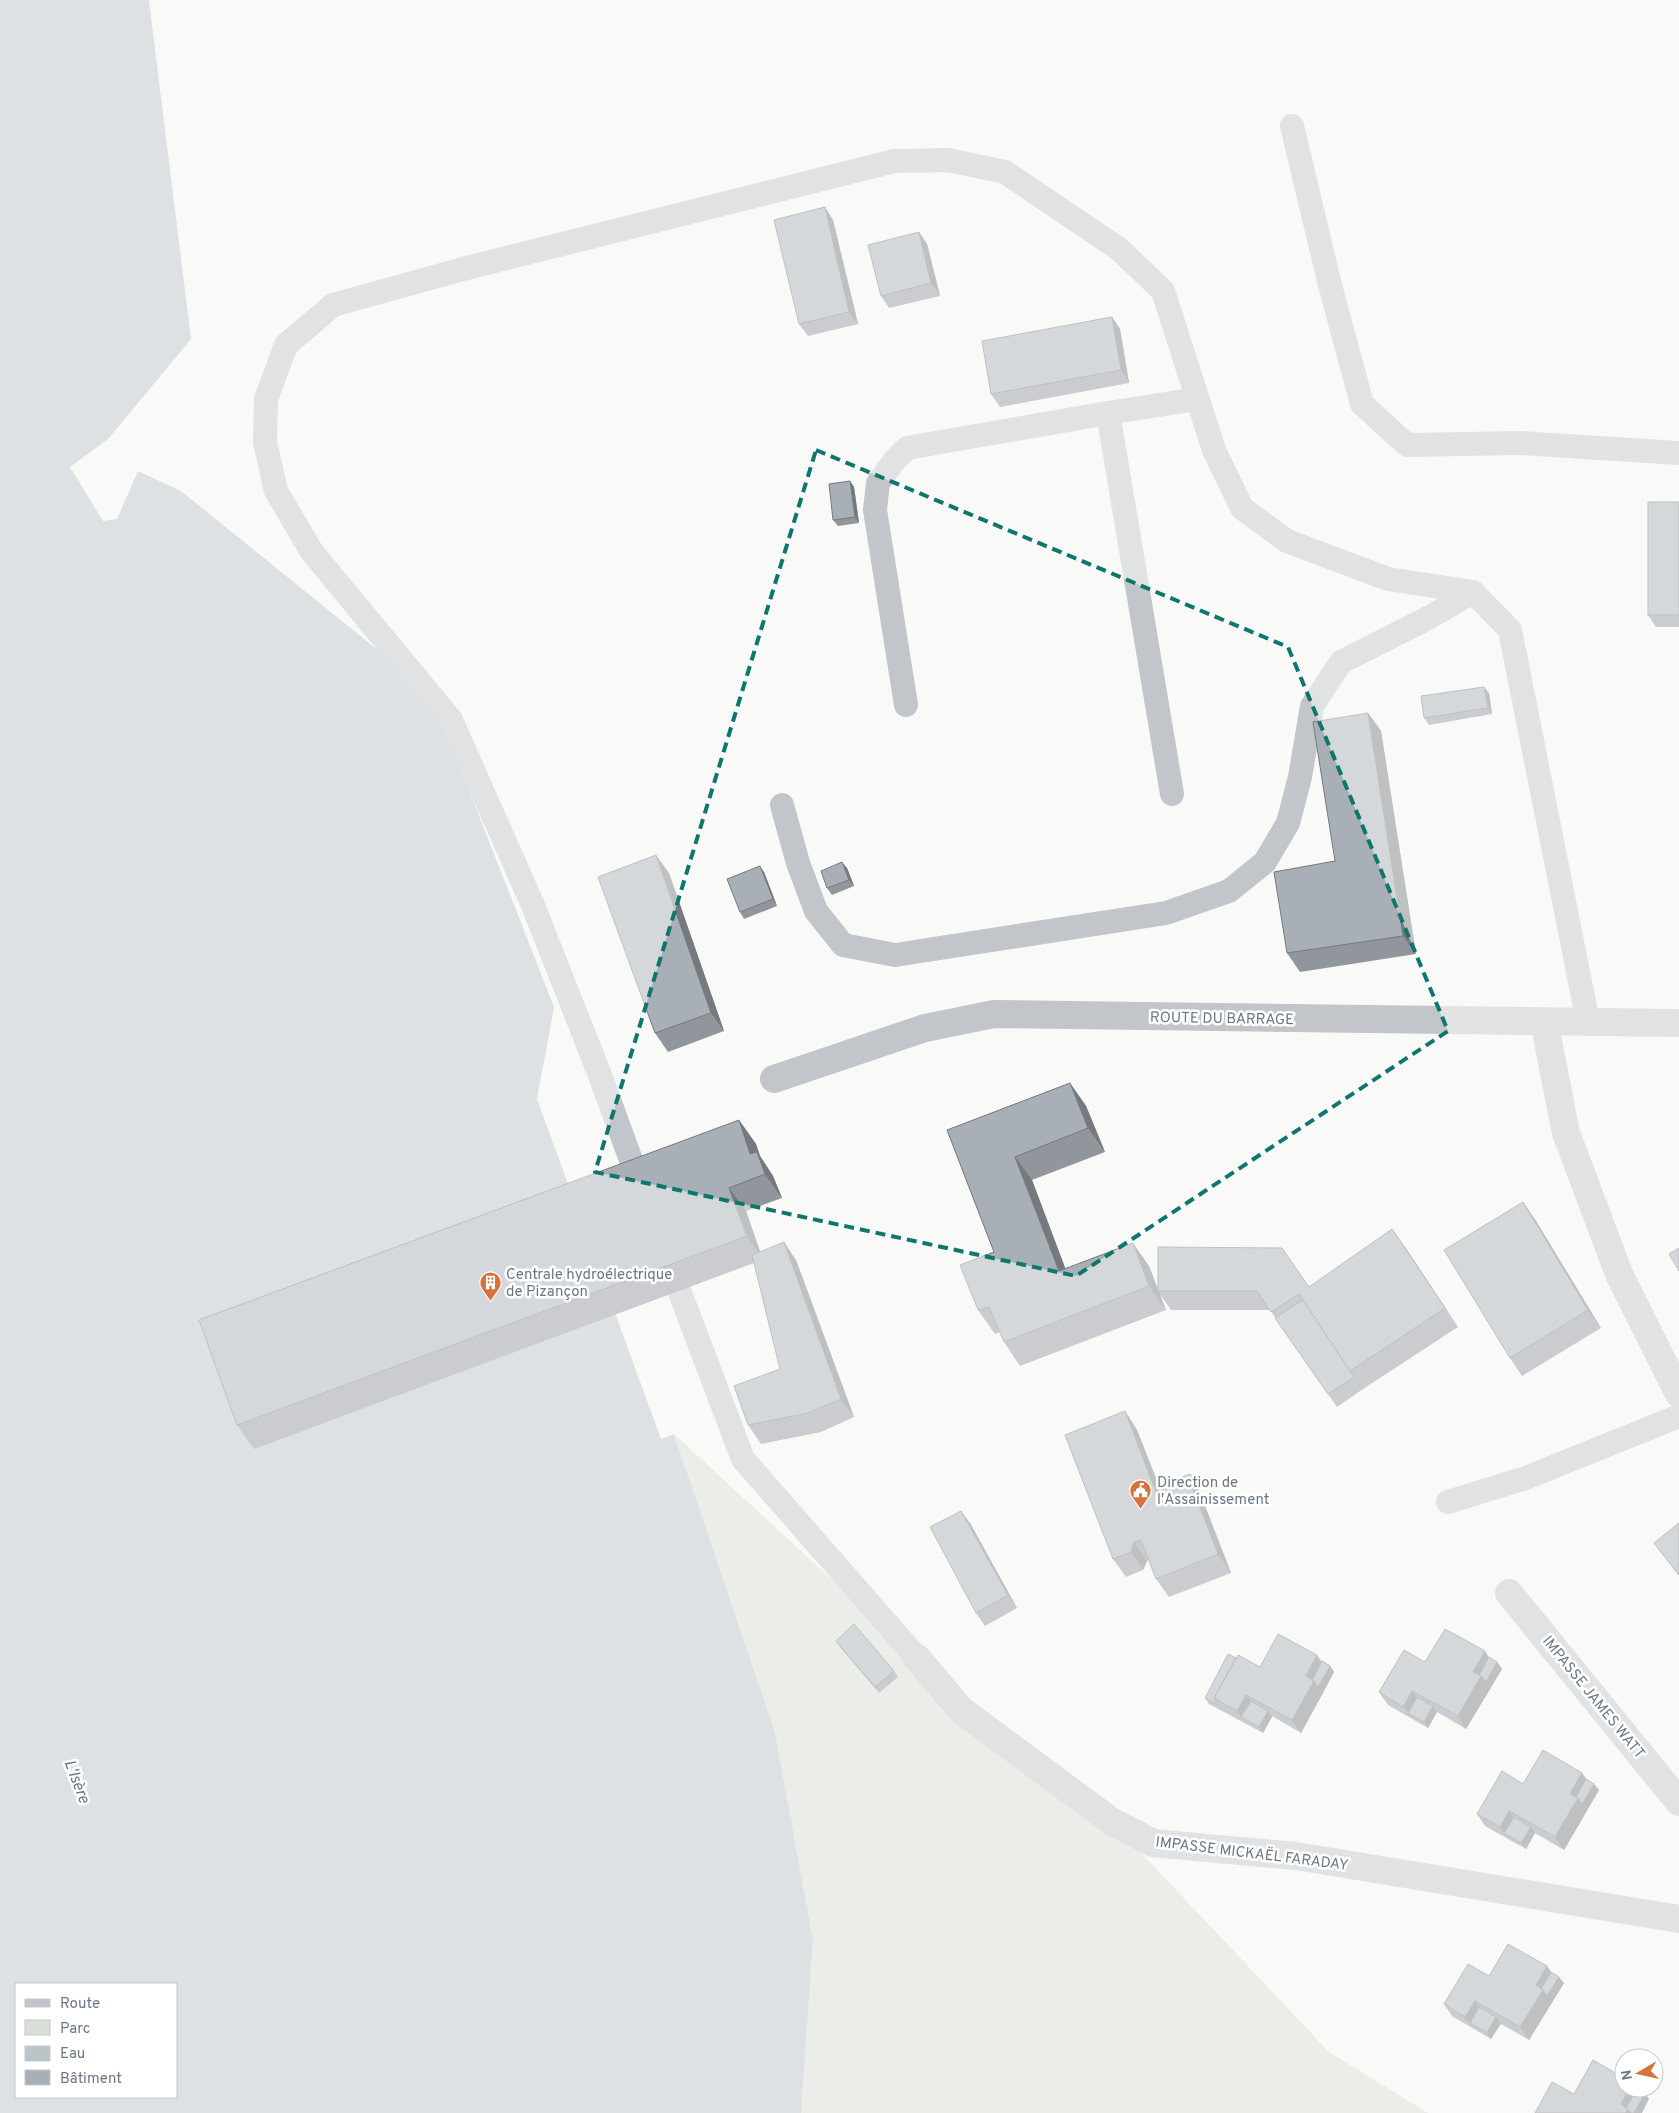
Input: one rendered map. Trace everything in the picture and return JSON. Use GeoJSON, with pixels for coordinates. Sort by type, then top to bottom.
{"type":"FeatureCollection","features":[{"type":"Feature","properties":{"kind":"street","name":"ROUTE DU BARRAGE"},"geometry":{"type":"LineString","coordinates":[[774,1080],[925,1028],[994,1014],[1679,1023]]}},
{"type":"Feature","properties":{"kind":"street"},"geometry":{"type":"LineString","coordinates":[[1544,1021],[1566,1133],[1619,1274],[1679,1394]]}},
{"type":"Feature","properties":{"kind":"street","name":"IMPASSE JAMES WATT"},"geometry":{"type":"LineString","coordinates":[[1509,1593],[1679,1802]]}},
{"type":"Feature","properties":{"kind":"street","name":"IMPASSE MICKAËL FARADAY"},"geometry":{"type":"LineString","coordinates":[[917,1658],[961,1710],[1111,1821],[1153,1843],[1296,1856],[1679,1919]]}},
{"type":"Feature","properties":{"kind":"lane"},"geometry":{"type":"LineString","coordinates":[[1292,126],[1330,285],[1362,404],[1407,445],[1522,443],[1679,453]]}},
{"type":"Feature","properties":{"kind":"lane"},"geometry":{"type":"LineString","coordinates":[[649,1209],[598,1070],[536,912],[452,720],[312,552],[276,491],[265,442],[266,399],[286,344],[333,305],[463,269],[894,161],[948,160],[1005,172],[1119,248],[1163,291],[1214,450],[1242,508],[1287,541],[1388,580],[1473,592],[1510,630],[1588,1022]]}},
{"type":"Feature","properties":{"kind":"lane"},"geometry":{"type":"LineString","coordinates":[[906,705],[875,510],[878,483],[894,461],[907,448],[1197,399]]}},
{"type":"Feature","properties":{"kind":"lane"},"geometry":{"type":"LineString","coordinates":[[1108,413],[1172,794]]}},
{"type":"Feature","properties":{"kind":"lane"},"geometry":{"type":"LineString","coordinates":[[782,805],[798,863],[816,911],[843,945],[895,955],[1166,913],[1230,891],[1265,862],[1288,823],[1300,777],[1312,706],[1341,662],[1473,592]]}},
{"type":"Feature","properties":{"kind":"lane"},"geometry":{"type":"LineString","coordinates":[[659,1236],[702,1356],[743,1459],[917,1658]]}},
{"type":"Feature","properties":{"kind":"lane"},"geometry":{"type":"LineString","coordinates":[[1448,1502],[1526,1478],[1679,1416]]}},
{"type":"Feature","properties":{"kind":"highlighted area"},"geometry":{"type":"Polygon","coordinates":[[[816,450],[1288,647],[1448,1031],[1076,1276],[595,1172],[816,450]]]}},
{"type":"Feature","properties":{"kind":"green space"},"geometry":{"type":"Polygon","coordinates":[[[674,1434],[917,1658],[1111,1821],[1329,2052],[1428,2113],[801,2113],[813,1940],[775,1732],[674,1434]]]}},
{"type":"Feature","properties":{"kind":"water","name":"L'Isère"},"geometry":{"type":"Polygon","coordinates":[[[0,0],[149,0],[191,339],[108,439],[70,467],[103,521],[117,519],[138,471],[181,491],[431,693],[554,1007],[537,1099],[661,1439],[674,1434],[775,1732],[813,1940],[801,2113],[0,2113],[0,0]]]}},
{"type":"Feature","properties":{"kind":"building"},"geometry":{"type":"Polygon","coordinates":[[[825,207],[849,312],[799,324],[774,220],[825,207]]]}},
{"type":"Feature","properties":{"kind":"building"},"geometry":{"type":"Polygon","coordinates":[[[919,232],[931,283],[881,296],[868,245],[919,232]]]}},
{"type":"Feature","properties":{"kind":"building"},"geometry":{"type":"Polygon","coordinates":[[[1112,317],[1121,370],[991,394],[982,341],[1112,317]]]}},
{"type":"Feature","properties":{"kind":"building"},"geometry":{"type":"Polygon","coordinates":[[[850,481],[855,517],[833,520],[829,484],[850,481]]]}},
{"type":"Feature","properties":{"kind":"building"},"geometry":{"type":"Polygon","coordinates":[[[1648,502],[1679,502],[1679,615],[1648,615],[1648,502]]]}},
{"type":"Feature","properties":{"kind":"building"},"geometry":{"type":"Polygon","coordinates":[[[1484,687],[1488,708],[1424,718],[1421,696],[1484,687]]]}},
{"type":"Feature","properties":{"kind":"building"},"geometry":{"type":"Polygon","coordinates":[[[1368,713],[1403,936],[1287,953],[1274,872],[1335,861],[1313,722],[1368,713]]]}},
{"type":"Feature","properties":{"kind":"building"},"geometry":{"type":"Polygon","coordinates":[[[656,855],[711,1013],[655,1033],[598,877],[656,855]]]}},
{"type":"Feature","properties":{"kind":"building"},"geometry":{"type":"Polygon","coordinates":[[[842,862],[849,880],[827,888],[821,871],[842,862]]]}},
{"type":"Feature","properties":{"kind":"building"},"geometry":{"type":"Polygon","coordinates":[[[760,866],[773,899],[740,912],[727,879],[760,866]]]}},
{"type":"Feature","properties":{"kind":"building"},"geometry":{"type":"Polygon","coordinates":[[[1070,1083],[1088,1128],[1015,1157],[1059,1271],[1133,1243],[1149,1286],[1004,1342],[989,1307],[978,1310],[960,1265],[994,1252],[947,1130],[1070,1083]]]}},
{"type":"Feature","properties":{"kind":"building","name":"Centrale hydroélectrique de Pizançon"},"geometry":{"type":"Polygon","coordinates":[[[739,1120],[750,1154],[757,1152],[765,1174],[729,1188],[747,1236],[237,1425],[199,1320],[739,1120]]]}},
{"type":"Feature","properties":{"kind":"building"},"geometry":{"type":"Polygon","coordinates":[[[1523,1202],[1588,1310],[1510,1358],[1444,1250],[1523,1202]]]}},
{"type":"Feature","properties":{"kind":"building"},"geometry":{"type":"Polygon","coordinates":[[[1392,1229],[1445,1308],[1350,1371],[1299,1294],[1271,1312],[1257,1291],[1158,1291],[1158,1247],[1282,1248],[1309,1287],[1392,1229]]]}},
{"type":"Feature","properties":{"kind":"building"},"geometry":{"type":"Polygon","coordinates":[[[784,1242],[841,1399],[808,1413],[748,1425],[734,1386],[780,1369],[752,1255],[784,1242]]]}},
{"type":"Feature","properties":{"kind":"building"},"geometry":{"type":"Polygon","coordinates":[[[1679,1248],[1679,1271],[1669,1254],[1679,1248]]]}},
{"type":"Feature","properties":{"kind":"building"},"geometry":{"type":"Polygon","coordinates":[[[1303,1300],[1354,1377],[1328,1394],[1275,1318],[1303,1300]]]}},
{"type":"Feature","properties":{"kind":"building"},"geometry":{"type":"Polygon","coordinates":[[[1125,1411],[1156,1492],[1189,1479],[1218,1554],[1156,1579],[1141,1540],[1134,1542],[1131,1552],[1113,1559],[1065,1435],[1125,1411]]]}},
{"type":"Feature","properties":{"kind":"building"},"geometry":{"type":"Polygon","coordinates":[[[1190,1474],[1197,1491],[1189,1479],[1159,1491],[1157,1487],[1190,1474]]]}},
{"type":"Feature","properties":{"kind":"building"},"geometry":{"type":"Polygon","coordinates":[[[961,1511],[1008,1595],[976,1613],[930,1527],[961,1511]]]}},
{"type":"Feature","properties":{"kind":"building"},"geometry":{"type":"Polygon","coordinates":[[[1679,1523],[1679,1575],[1654,1543],[1679,1523]]]}},
{"type":"Feature","properties":{"kind":"building"},"geometry":{"type":"Polygon","coordinates":[[[854,1624],[894,1671],[875,1687],[836,1641],[854,1624]]]}},
{"type":"Feature","properties":{"kind":"building"},"geometry":{"type":"Polygon","coordinates":[[[1445,1629],[1485,1651],[1473,1672],[1481,1676],[1458,1716],[1412,1691],[1403,1707],[1379,1692],[1404,1650],[1425,1662],[1445,1629]]]}},
{"type":"Feature","properties":{"kind":"building"},"geometry":{"type":"Polygon","coordinates":[[[1278,1634],[1317,1655],[1306,1676],[1314,1681],[1292,1720],[1246,1695],[1237,1711],[1214,1698],[1238,1655],[1260,1667],[1278,1634]]]}},
{"type":"Feature","properties":{"kind":"building"},"geometry":{"type":"Polygon","coordinates":[[[1228,1654],[1236,1658],[1214,1698],[1218,1705],[1205,1698],[1228,1654]]]}},
{"type":"Feature","properties":{"kind":"building"},"geometry":{"type":"Polygon","coordinates":[[[1489,1657],[1497,1662],[1486,1682],[1479,1675],[1489,1657]]]}},
{"type":"Feature","properties":{"kind":"building"},"geometry":{"type":"Polygon","coordinates":[[[1322,1661],[1330,1666],[1318,1687],[1312,1680],[1322,1661]]]}},
{"type":"Feature","properties":{"kind":"building"},"geometry":{"type":"Polygon","coordinates":[[[1417,1697],[1433,1706],[1424,1722],[1408,1713],[1417,1697]]]}},
{"type":"Feature","properties":{"kind":"building"},"geometry":{"type":"Polygon","coordinates":[[[1251,1701],[1268,1711],[1259,1727],[1241,1717],[1251,1701]]]}},
{"type":"Feature","properties":{"kind":"building"},"geometry":{"type":"Polygon","coordinates":[[[1543,1750],[1582,1773],[1570,1794],[1578,1798],[1555,1837],[1509,1811],[1500,1827],[1477,1814],[1502,1771],[1523,1784],[1543,1750]]]}},
{"type":"Feature","properties":{"kind":"building"},"geometry":{"type":"Polygon","coordinates":[[[1586,1779],[1594,1784],[1582,1804],[1576,1797],[1586,1779]]]}},
{"type":"Feature","properties":{"kind":"building"},"geometry":{"type":"Polygon","coordinates":[[[1514,1817],[1531,1827],[1521,1843],[1504,1833],[1514,1817]]]}},
{"type":"Feature","properties":{"kind":"building"},"geometry":{"type":"Polygon","coordinates":[[[1508,1944],[1547,1966],[1536,1985],[1543,1990],[1520,2027],[1475,2001],[1465,2017],[1444,2004],[1468,1964],[1489,1976],[1508,1944]]]}},
{"type":"Feature","properties":{"kind":"building"},"geometry":{"type":"Polygon","coordinates":[[[1551,1972],[1559,1977],[1547,1996],[1541,1989],[1551,1972]]]}},
{"type":"Feature","properties":{"kind":"building"},"geometry":{"type":"Polygon","coordinates":[[[1479,2007],[1496,2017],[1487,2033],[1470,2023],[1479,2007]]]}},
{"type":"Feature","properties":{"kind":"building"},"geometry":{"type":"Polygon","coordinates":[[[1593,2060],[1614,2072],[1614,2098],[1624,2098],[1621,2104],[1628,2109],[1626,2113],[1535,2113],[1552,2082],[1574,2094],[1593,2060]]]}},
{"type":"Feature","properties":{"kind":"building"},"geometry":{"type":"Polygon","coordinates":[[[1632,2098],[1642,2098],[1634,2113],[1631,2113],[1626,2108],[1632,2098]]]}},
{"type":"Feature","properties":{"kind":"place","name":"Centrale hydroélectrique de Pizançon"},"geometry":{"type":"Point","coordinates":[490,1302]}},
{"type":"Feature","properties":{"kind":"place","name":"Direction de l'Assainissement"},"geometry":{"type":"Point","coordinates":[1141,1510]}}]}
